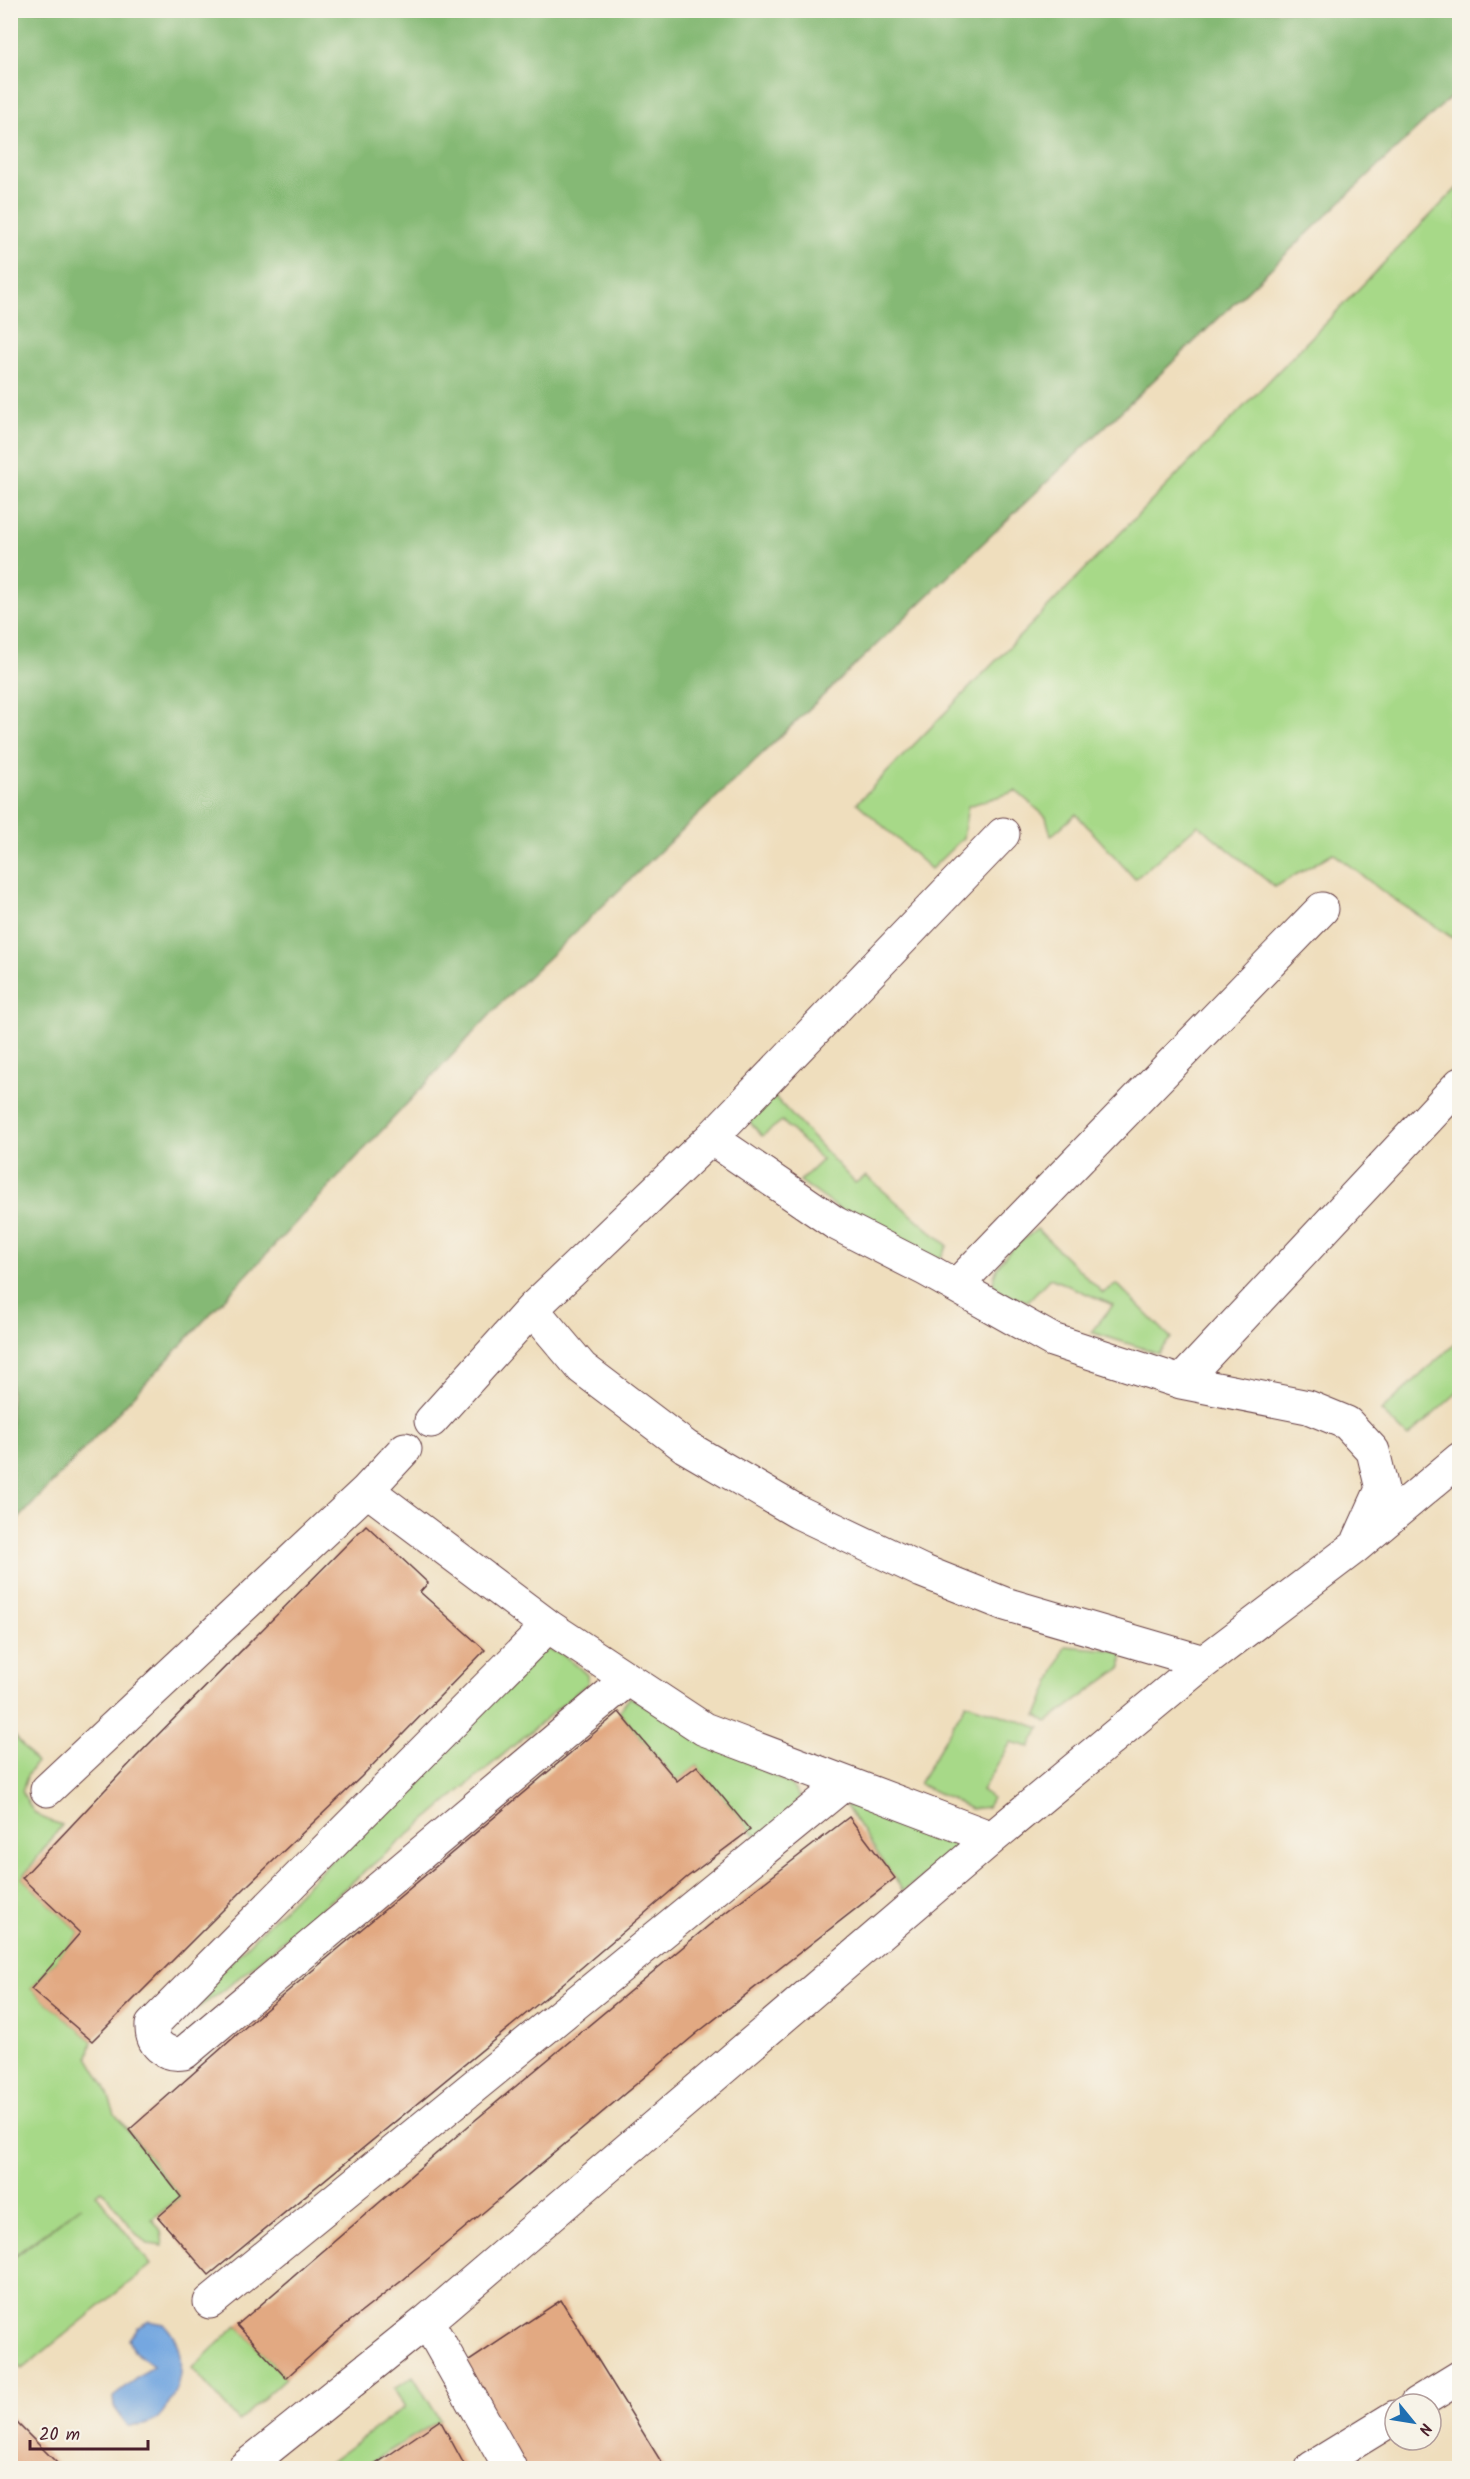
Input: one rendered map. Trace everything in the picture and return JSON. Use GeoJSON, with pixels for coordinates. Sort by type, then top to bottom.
{"type":"FeatureCollection","features":[{"type":"Feature","properties":{"kind":"street"},"geometry":{"type":"LineString","coordinates":[[431,1421],[532,1309],[711,1138],[1003,834]]}},
{"type":"Feature","properties":{"kind":"street"},"geometry":{"type":"LineString","coordinates":[[956,1286],[1322,909]]}},
{"type":"Feature","properties":{"kind":"street"},"geometry":{"type":"LineString","coordinates":[[1181,1382],[1455,1098]]}},
{"type":"Feature","properties":{"kind":"street"},"geometry":{"type":"LineString","coordinates":[[711,1138],[835,1223],[956,1286],[1052,1340],[1181,1382],[1308,1407],[1347,1423],[1373,1451],[1382,1489],[1355,1547]]}},
{"type":"Feature","properties":{"kind":"street"},"geometry":{"type":"LineString","coordinates":[[532,1309],[582,1368],[686,1447],[798,1512],[922,1571],[1005,1604],[1204,1662]]}},
{"type":"Feature","properties":{"kind":"street"},"geometry":{"type":"LineString","coordinates":[[47,1790],[368,1490],[405,1449]]}},
{"type":"Feature","properties":{"kind":"street"},"geometry":{"type":"LineString","coordinates":[[244,2469],[427,2321],[992,1838],[1204,1662],[1355,1547],[1460,1459]]}},
{"type":"Feature","properties":{"kind":"street"},"geometry":{"type":"LineString","coordinates":[[368,1490],[548,1626],[704,1729],[992,1838]]}},
{"type":"Feature","properties":{"kind":"street"},"geometry":{"type":"LineString","coordinates":[[548,1626],[152,2025],[155,2041],[160,2048],[167,2052],[184,2053],[628,1679]]}},
{"type":"Feature","properties":{"kind":"street"},"geometry":{"type":"LineString","coordinates":[[210,2302],[845,1783]]}},
{"type":"Feature","properties":{"kind":"street"},"geometry":{"type":"LineString","coordinates":[[427,2321],[510,2469]]}},
{"type":"Feature","properties":{"kind":"street"},"geometry":{"type":"LineString","coordinates":[[1436,2392],[1460,2377]]}},
{"type":"Feature","properties":{"kind":"street"},"geometry":{"type":"LineString","coordinates":[[1312,2469],[1383,2425]]}},
{"type":"Feature","properties":{"kind":"green space"},"geometry":{"type":"Polygon","coordinates":[[[11,10],[1459,11],[1460,88],[502,1002],[11,1527],[11,10]]]}},
{"type":"Feature","properties":{"kind":"green space"},"geometry":{"type":"Polygon","coordinates":[[[1459,186],[1459,942],[1386,894],[1333,853],[1275,887],[1198,825],[1135,879],[1076,814],[1051,836],[1046,817],[1016,791],[968,806],[963,838],[931,869],[857,803],[1459,186]]]}},
{"type":"Feature","properties":{"kind":"green space"},"geometry":{"type":"Polygon","coordinates":[[[772,1094],[855,1183],[866,1176],[948,1246],[937,1263],[848,1215],[800,1181],[822,1160],[782,1121],[762,1136],[747,1119],[772,1094]]]}},
{"type":"Feature","properties":{"kind":"green space"},"geometry":{"type":"Polygon","coordinates":[[[1037,1229],[1103,1293],[1117,1284],[1171,1338],[1158,1353],[1091,1332],[1113,1305],[1050,1278],[1028,1301],[1007,1296],[993,1285],[994,1275],[1002,1259],[1037,1229]]]}},
{"type":"Feature","properties":{"kind":"green space"},"geometry":{"type":"Polygon","coordinates":[[[1459,1340],[1459,1391],[1408,1437],[1381,1411],[1459,1340]]]}},
{"type":"Feature","properties":{"kind":"green space"},"geometry":{"type":"Polygon","coordinates":[[[1065,1646],[1113,1650],[1122,1654],[1122,1667],[1047,1722],[1037,1716],[1065,1646]]]}},
{"type":"Feature","properties":{"kind":"green space"},"geometry":{"type":"Polygon","coordinates":[[[541,1649],[554,1651],[566,1657],[587,1675],[588,1683],[223,1991],[186,2016],[182,2011],[541,1649]]]}},
{"type":"Feature","properties":{"kind":"green space"},"geometry":{"type":"Polygon","coordinates":[[[630,1697],[791,1785],[800,1797],[791,1810],[760,1838],[750,1830],[697,1766],[677,1781],[619,1712],[630,1697]]]}},
{"type":"Feature","properties":{"kind":"green space"},"geometry":{"type":"Polygon","coordinates":[[[966,1703],[1040,1728],[1030,1747],[1011,1742],[982,1790],[992,1798],[987,1807],[971,1809],[919,1784],[966,1703]]]}},
{"type":"Feature","properties":{"kind":"green space"},"geometry":{"type":"Polygon","coordinates":[[[11,1731],[36,1763],[28,1774],[22,1791],[26,1800],[37,1814],[46,1820],[62,1825],[22,1878],[80,1933],[31,1989],[92,2041],[88,2057],[105,2086],[115,2114],[181,2197],[152,2219],[161,2231],[163,2246],[148,2244],[138,2236],[102,2190],[96,2194],[151,2265],[22,2369],[11,2354],[11,2260],[81,2206],[11,2258],[11,1731]]]}},
{"type":"Feature","properties":{"kind":"green space"},"geometry":{"type":"Polygon","coordinates":[[[845,1805],[855,1806],[958,1845],[957,1853],[903,1891],[845,1805]]]}},
{"type":"Feature","properties":{"kind":"green space"},"geometry":{"type":"Polygon","coordinates":[[[237,2325],[286,2378],[239,2421],[192,2368],[237,2325]]]}},
{"type":"Feature","properties":{"kind":"green space"},"geometry":{"type":"Polygon","coordinates":[[[413,2376],[440,2420],[362,2468],[322,2468],[405,2407],[394,2389],[413,2376]]]}},
{"type":"Feature","properties":{"kind":"water"},"geometry":{"type":"Polygon","coordinates":[[[149,2321],[164,2324],[171,2333],[179,2353],[180,2375],[173,2396],[159,2417],[147,2424],[128,2426],[114,2407],[113,2397],[153,2366],[134,2351],[129,2340],[138,2327],[149,2321]]]}},
{"type":"Feature","properties":{"kind":"building"},"geometry":{"type":"Polygon","coordinates":[[[366,1525],[428,1583],[420,1592],[485,1650],[361,1777],[249,1884],[92,2041],[31,1989],[80,1933],[22,1878],[136,1757],[366,1525]]]}},
{"type":"Feature","properties":{"kind":"building"},"geometry":{"type":"Polygon","coordinates":[[[619,1712],[677,1781],[697,1766],[750,1830],[686,1878],[567,1980],[209,2275],[158,2217],[181,2197],[129,2130],[249,2024],[619,1712]]]}},
{"type":"Feature","properties":{"kind":"building"},"geometry":{"type":"Polygon","coordinates":[[[849,1817],[895,1878],[697,2033],[404,2279],[340,2329],[286,2378],[237,2325],[473,2122],[708,1926],[849,1817]]]}},
{"type":"Feature","properties":{"kind":"building"},"geometry":{"type":"Polygon","coordinates":[[[561,2300],[665,2468],[525,2468],[463,2365],[561,2300]]]}},
{"type":"Feature","properties":{"kind":"building"},"geometry":{"type":"Polygon","coordinates":[[[10,2415],[19,2425],[62,2468],[10,2468],[10,2415]]]}},
{"type":"Feature","properties":{"kind":"building"},"geometry":{"type":"Polygon","coordinates":[[[440,2420],[466,2468],[370,2468],[440,2420]]]}}]}
